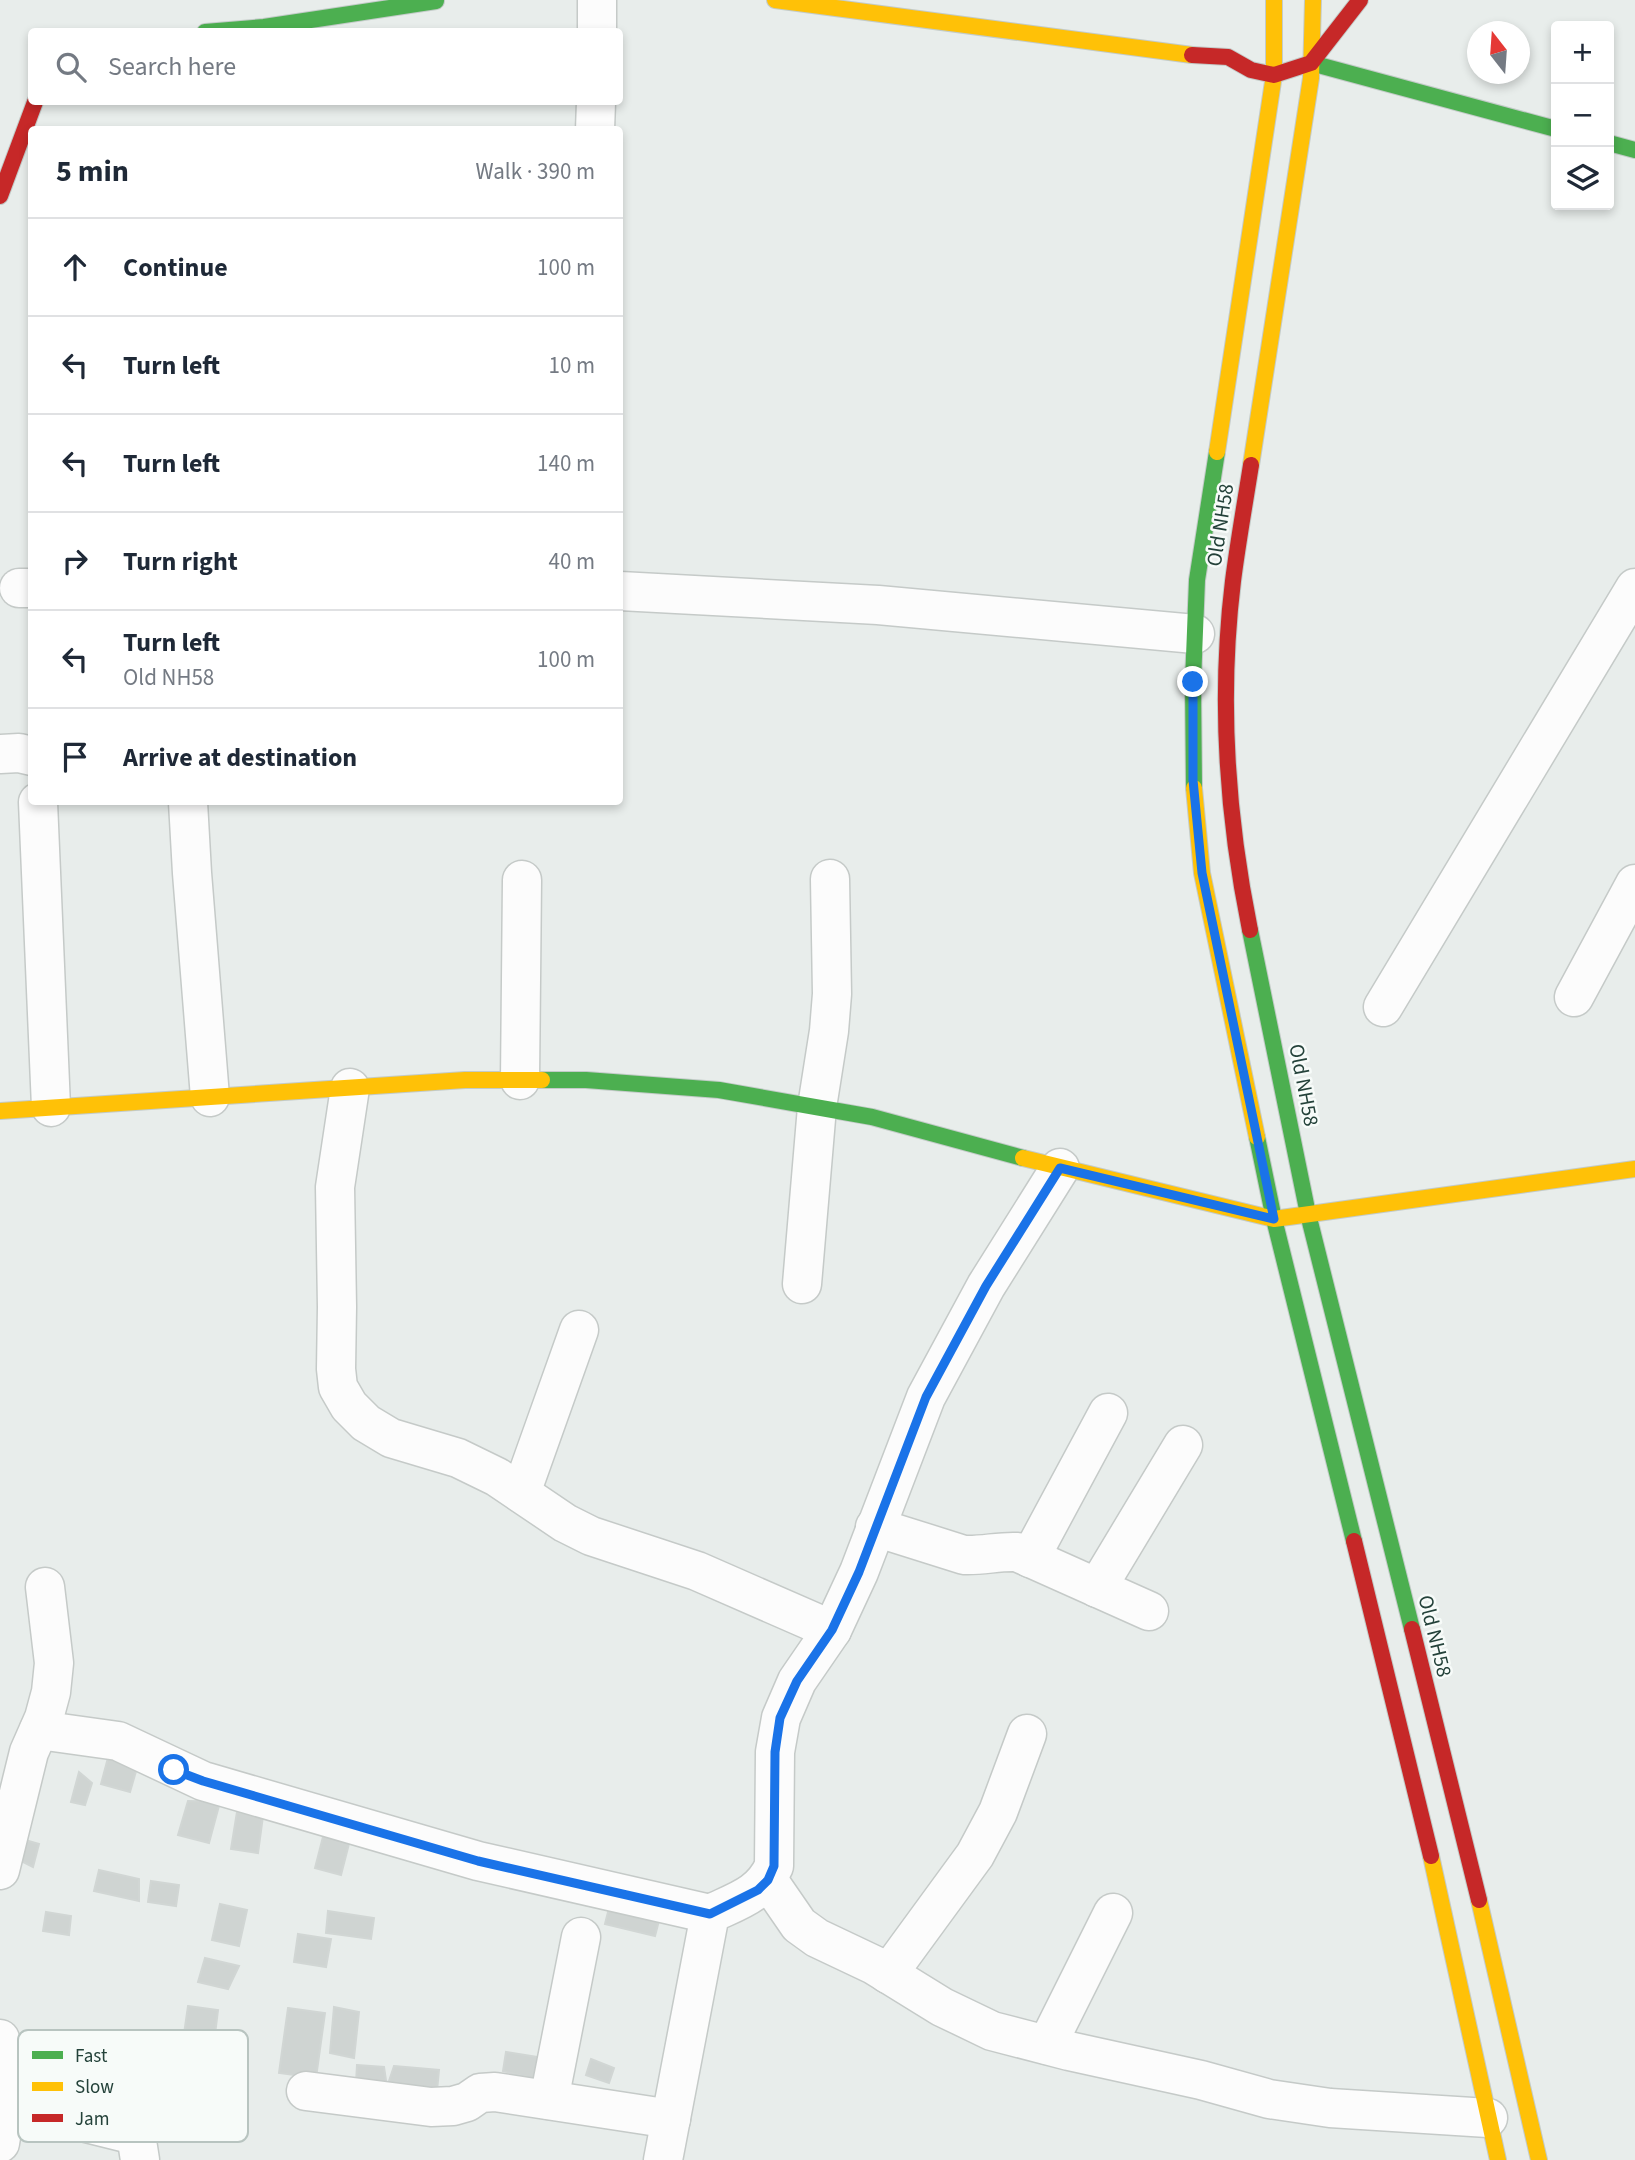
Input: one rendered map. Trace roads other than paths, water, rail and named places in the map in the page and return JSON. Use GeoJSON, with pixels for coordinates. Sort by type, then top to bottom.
{"type":"FeatureCollection","features":[{"type":"Feature","properties":{"kind":"main road"},"geometry":{"type":"LineString","coordinates":[[775,0],[1197,56],[1228,57],[1251,70],[1274,75],[1311,63],[1551,128]]}},
{"type":"Feature","properties":{"kind":"main road","name":"Old NH58"},"geometry":{"type":"LineString","coordinates":[[1274,0],[1262,40],[1274,75],[1197,580],[1193,780],[1202,873],[1274,1219],[1430,1850],[1498,2160]]}},
{"type":"Feature","properties":{"kind":"main road"},"geometry":{"type":"LineString","coordinates":[[1311,63],[1360,0]]}},
{"type":"Feature","properties":{"kind":"main road"},"geometry":{"type":"LineString","coordinates":[[252,28],[439,1]]}},
{"type":"Feature","properties":{"kind":"main road"},"geometry":{"type":"LineString","coordinates":[[1228,57],[1262,40],[1315,3]]}},
{"type":"Feature","properties":{"kind":"main road","name":"Old NH58"},"geometry":{"type":"LineString","coordinates":[[1315,3],[1311,78],[1233,582],[1227,665],[1228,743],[1238,869],[1308,1214],[1465,1841],[1539,2160]]}},
{"type":"Feature","properties":{"kind":"main road"},"geometry":{"type":"LineString","coordinates":[[0,196],[34,105]]}},
{"type":"Feature","properties":{"kind":"main road"},"geometry":{"type":"LineString","coordinates":[[1614,144],[1635,150]]}},
{"type":"Feature","properties":{"kind":"main road"},"geometry":{"type":"LineString","coordinates":[[0,1111],[465,1080],[586,1080],[719,1090],[872,1117],[1060,1168],[1274,1219],[1635,1169]]}},
{"type":"Feature","properties":{"kind":"street"},"geometry":{"type":"LineString","coordinates":[[597,0],[597,28]]}},
{"type":"Feature","properties":{"kind":"street"},"geometry":{"type":"LineString","coordinates":[[595,126],[596,105]]}},
{"type":"Feature","properties":{"kind":"street"},"geometry":{"type":"LineString","coordinates":[[1383,1007],[1635,588]]}},
{"type":"Feature","properties":{"kind":"street"},"geometry":{"type":"LineString","coordinates":[[623,591],[878,605],[1195,634]]}},
{"type":"Feature","properties":{"kind":"street"},"geometry":{"type":"LineString","coordinates":[[0,754],[19,753],[28,756]]}},
{"type":"Feature","properties":{"kind":"street"},"geometry":{"type":"LineString","coordinates":[[38,805],[51,1107]]}},
{"type":"Feature","properties":{"kind":"street"},"geometry":{"type":"LineString","coordinates":[[188,805],[210,1097]]}},
{"type":"Feature","properties":{"kind":"street"},"geometry":{"type":"LineString","coordinates":[[802,1284],[817,1107],[832,994],[830,878]]}},
{"type":"Feature","properties":{"kind":"street"},"geometry":{"type":"LineString","coordinates":[[520,1080],[522,880]]}},
{"type":"Feature","properties":{"kind":"street"},"geometry":{"type":"LineString","coordinates":[[1573,997],[1635,884]]}},
{"type":"Feature","properties":{"kind":"street"},"geometry":{"type":"LineString","coordinates":[[349,1088],[335,1187],[335,1338],[338,1387],[349,1406],[366,1423],[391,1438],[458,1458],[497,1477],[565,1523],[591,1536],[697,1572],[832,1630]]}},
{"type":"Feature","properties":{"kind":"street"},"geometry":{"type":"LineString","coordinates":[[39,1730],[118,1741],[148,1754],[174,1770],[229,1789],[478,1861],[710,1914],[758,1890],[768,1880],[774,1866],[775,1752],[780,1718],[797,1681],[832,1630],[859,1572],[926,1397],[986,1286],[1060,1168]]}},
{"type":"Feature","properties":{"kind":"street"},"geometry":{"type":"LineString","coordinates":[[521,1493],[579,1329]]}},
{"type":"Feature","properties":{"kind":"street"},"geometry":{"type":"LineString","coordinates":[[1030,1558],[1108,1413]]}},
{"type":"Feature","properties":{"kind":"street"},"geometry":{"type":"LineString","coordinates":[[1097,1588],[1183,1445]]}},
{"type":"Feature","properties":{"kind":"street"},"geometry":{"type":"LineString","coordinates":[[875,1527],[964,1555],[1017,1552],[1149,1611]]}},
{"type":"Feature","properties":{"kind":"street"},"geometry":{"type":"LineString","coordinates":[[0,1870],[29,1752],[51,1692],[54,1663],[45,1587]]}},
{"type":"Feature","properties":{"kind":"street"},"geometry":{"type":"LineString","coordinates":[[888,1974],[975,1855],[998,1812],[1027,1734]]}},
{"type":"Feature","properties":{"kind":"street"},"geometry":{"type":"LineString","coordinates":[[768,1880],[799,1925],[817,1938],[888,1974],[942,2007],[992,2031],[1201,2080],[1269,2099],[1330,2108],[1489,2118]]}},
{"type":"Feature","properties":{"kind":"street"},"geometry":{"type":"LineString","coordinates":[[1047,2045],[1113,1913]]}},
{"type":"Feature","properties":{"kind":"street"},"geometry":{"type":"LineString","coordinates":[[663,2160],[710,1914]]}},
{"type":"Feature","properties":{"kind":"street"},"geometry":{"type":"LineString","coordinates":[[549,2100],[581,1937]]}},
{"type":"Feature","properties":{"kind":"street"},"geometry":{"type":"LineString","coordinates":[[0,2039],[8,2059],[9,2080],[0,2143]]}},
{"type":"Feature","properties":{"kind":"street"},"geometry":{"type":"LineString","coordinates":[[306,2091],[431,2107],[453,2106],[467,2102],[480,2093],[495,2092],[671,2119]]}},
{"type":"Feature","properties":{"kind":"street"},"geometry":{"type":"LineString","coordinates":[[6,2103],[18,2106]]}},
{"type":"Feature","properties":{"kind":"street"},"geometry":{"type":"LineString","coordinates":[[137,2142],[140,2160]]}}]}
